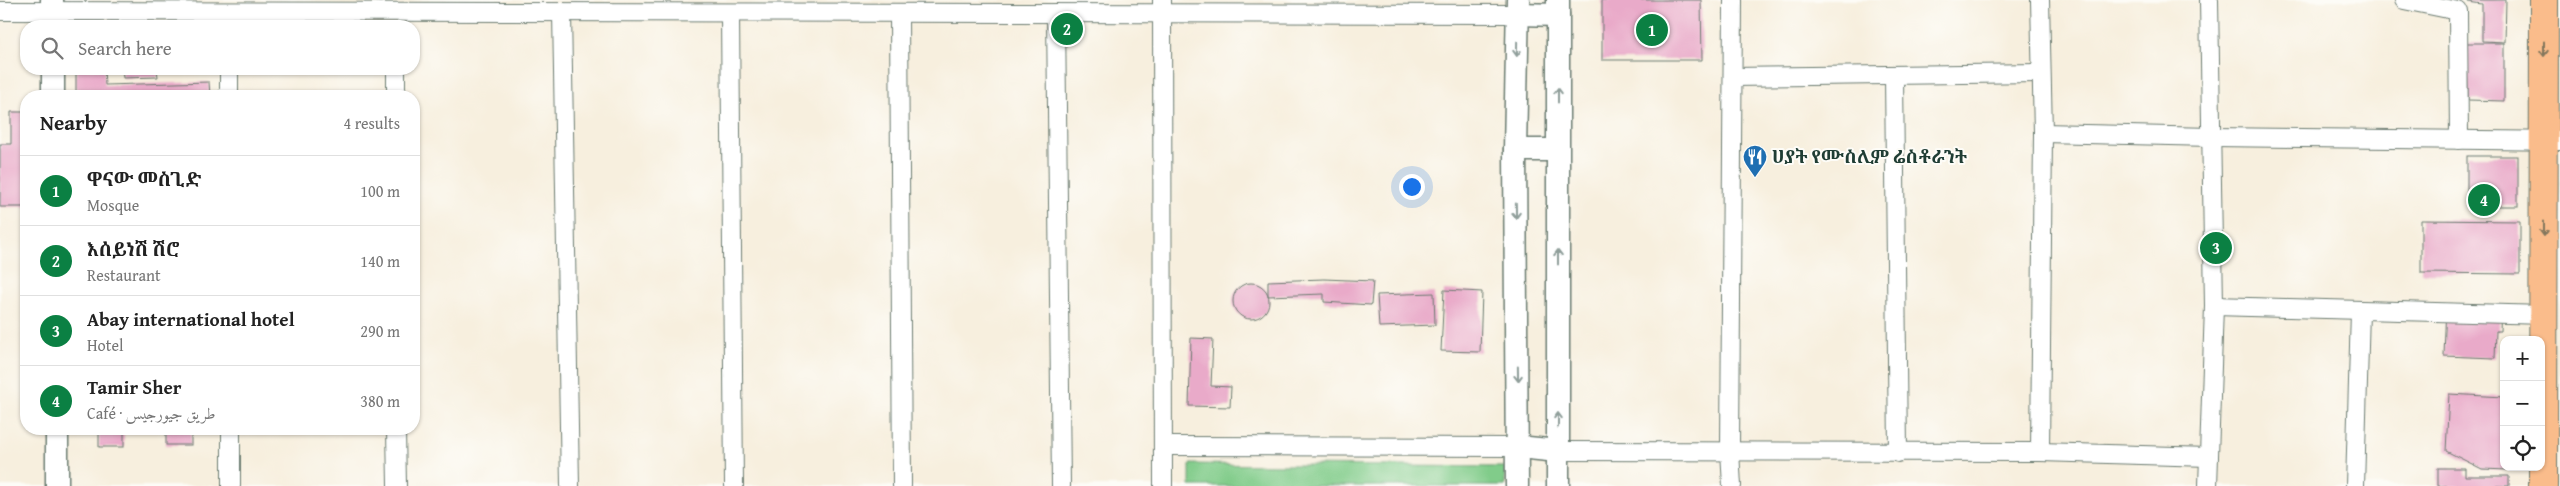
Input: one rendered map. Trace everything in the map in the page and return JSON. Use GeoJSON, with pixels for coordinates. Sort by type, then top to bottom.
{"type":"FeatureCollection","features":[{"type":"Feature","properties":{"kind":"highway"},"geometry":{"type":"LineString","coordinates":[[2543,486],[2545,315],[2552,187],[2552,141],[2544,0]]}},
{"type":"Feature","properties":{"kind":"street"},"geometry":{"type":"LineString","coordinates":[[1732,486],[1730,452],[1733,0]]}},
{"type":"Feature","properties":{"kind":"street"},"geometry":{"type":"LineString","coordinates":[[2040,0],[2043,132],[2040,452]]}},
{"type":"Feature","properties":{"kind":"street"},"geometry":{"type":"LineString","coordinates":[[2208,486],[2214,306],[2209,0]]}},
{"type":"Feature","properties":{"kind":"street"},"geometry":{"type":"LineString","coordinates":[[2404,0],[2458,10],[2459,140]]}},
{"type":"Feature","properties":{"kind":"street"},"geometry":{"type":"LineString","coordinates":[[0,11],[229,19],[287,6],[396,19],[456,6],[562,12],[626,6],[730,13],[821,6],[899,13],[1019,7],[1056,13],[1162,7],[1558,7],[1558,486]]}},
{"type":"Feature","properties":{"kind":"street"},"geometry":{"type":"LineString","coordinates":[[1162,7],[1163,486]]}},
{"type":"Feature","properties":{"kind":"street"},"geometry":{"type":"LineString","coordinates":[[1517,486],[1515,150],[1518,7]]}},
{"type":"Feature","properties":{"kind":"street"},"geometry":{"type":"LineString","coordinates":[[562,12],[570,486]]}},
{"type":"Feature","properties":{"kind":"street"},"geometry":{"type":"LineString","coordinates":[[730,13],[734,486]]}},
{"type":"Feature","properties":{"kind":"street"},"geometry":{"type":"LineString","coordinates":[[899,13],[902,486]]}},
{"type":"Feature","properties":{"kind":"street"},"geometry":{"type":"LineString","coordinates":[[1056,13],[1061,486]]}},
{"type":"Feature","properties":{"kind":"street"},"geometry":{"type":"LineString","coordinates":[[1733,77],[2041,73]]}},
{"type":"Feature","properties":{"kind":"street"},"geometry":{"type":"LineString","coordinates":[[53,75],[53,90]]}},
{"type":"Feature","properties":{"kind":"street"},"geometry":{"type":"LineString","coordinates":[[229,75],[229,90]]}},
{"type":"Feature","properties":{"kind":"street"},"geometry":{"type":"LineString","coordinates":[[396,75],[396,90]]}},
{"type":"Feature","properties":{"kind":"street"},"geometry":{"type":"LineString","coordinates":[[1894,75],[1898,453]]}},
{"type":"Feature","properties":{"kind":"street"},"geometry":{"type":"LineString","coordinates":[[2043,132],[2212,137],[2552,141]]}},
{"type":"Feature","properties":{"kind":"street"},"geometry":{"type":"LineString","coordinates":[[1515,150],[1557,150]]}},
{"type":"Feature","properties":{"kind":"street"},"geometry":{"type":"LineString","coordinates":[[2214,306],[2545,315]]}},
{"type":"Feature","properties":{"kind":"street"},"geometry":{"type":"LineString","coordinates":[[2355,486],[2360,311]]}},
{"type":"Feature","properties":{"kind":"street"},"geometry":{"type":"LineString","coordinates":[[56,435],[57,486]]}},
{"type":"Feature","properties":{"kind":"street"},"geometry":{"type":"LineString","coordinates":[[230,435],[231,486]]}},
{"type":"Feature","properties":{"kind":"street"},"geometry":{"type":"LineString","coordinates":[[396,435],[396,486]]}},
{"type":"Feature","properties":{"kind":"street"},"geometry":{"type":"LineString","coordinates":[[1163,446],[1518,447],[1558,452],[2040,452],[2209,457]]}},
{"type":"Feature","properties":{"kind":"green space"},"geometry":{"type":"Polygon","coordinates":[[[1190,464],[1505,467],[1505,486],[1190,486],[1190,464]]]}},
{"type":"Feature","properties":{"kind":"building"},"geometry":{"type":"Polygon","coordinates":[[[1602,0],[1701,0],[1702,60],[1602,60],[1602,0]]]}},
{"type":"Feature","properties":{"kind":"building"},"geometry":{"type":"Polygon","coordinates":[[[2468,0],[2506,0],[2505,42],[2482,41],[2482,4],[2468,2],[2468,0]]]}},
{"type":"Feature","properties":{"kind":"building"},"geometry":{"type":"Polygon","coordinates":[[[2467,43],[2504,43],[2504,101],[2468,100],[2467,43]]]}},
{"type":"Feature","properties":{"kind":"building"},"geometry":{"type":"Polygon","coordinates":[[[76,75],[104,75],[105,85],[209,82],[210,90],[76,90],[76,75]]]}},
{"type":"Feature","properties":{"kind":"building"},"geometry":{"type":"Polygon","coordinates":[[[123,75],[158,75],[158,77],[123,78],[123,75]]]}},
{"type":"Feature","properties":{"kind":"building"},"geometry":{"type":"Polygon","coordinates":[[[11,112],[20,112],[20,207],[0,207],[0,144],[11,144],[11,112]]]}},
{"type":"Feature","properties":{"kind":"building"},"geometry":{"type":"Polygon","coordinates":[[[2467,156],[2518,156],[2518,206],[2467,206],[2467,156]]]}},
{"type":"Feature","properties":{"kind":"building"},"geometry":{"type":"Polygon","coordinates":[[[2421,220],[2520,221],[2520,274],[2421,273],[2421,220]]]}},
{"type":"Feature","properties":{"kind":"building"},"geometry":{"type":"Polygon","coordinates":[[[1324,279],[1373,281],[1371,305],[1324,302],[1324,294],[1268,296],[1268,281],[1324,279]]]}},
{"type":"Feature","properties":{"kind":"building"},"geometry":{"type":"Polygon","coordinates":[[[1251,283],[1264,288],[1269,301],[1264,314],[1251,319],[1238,314],[1233,301],[1238,288],[1251,283]]]}},
{"type":"Feature","properties":{"kind":"building"},"geometry":{"type":"Polygon","coordinates":[[[1444,290],[1482,292],[1480,352],[1441,351],[1444,290]]]}},
{"type":"Feature","properties":{"kind":"building"},"geometry":{"type":"Polygon","coordinates":[[[1434,293],[1435,325],[1379,327],[1377,295],[1434,293]]]}},
{"type":"Feature","properties":{"kind":"building"},"geometry":{"type":"Polygon","coordinates":[[[2446,305],[2501,307],[2500,331],[2496,331],[2495,358],[2444,356],[2446,305]]]}},
{"type":"Feature","properties":{"kind":"building"},"geometry":{"type":"Polygon","coordinates":[[[1191,338],[1213,339],[1211,386],[1231,387],[1230,407],[1189,406],[1191,338]]]}},
{"type":"Feature","properties":{"kind":"building"},"geometry":{"type":"Polygon","coordinates":[[[2449,394],[2500,397],[2500,470],[2482,469],[2446,451],[2449,394]]]}},
{"type":"Feature","properties":{"kind":"building"},"geometry":{"type":"Polygon","coordinates":[[[99,435],[124,435],[124,447],[99,447],[99,435]]]}},
{"type":"Feature","properties":{"kind":"building"},"geometry":{"type":"Polygon","coordinates":[[[166,435],[191,435],[191,445],[166,445],[166,435]]]}},
{"type":"Feature","properties":{"kind":"building"},"geometry":{"type":"Polygon","coordinates":[[[2438,468],[2465,468],[2465,476],[2509,476],[2509,486],[2438,486],[2438,468]]]}},
{"type":"Feature","properties":{"kind":"place","name":"እሰይነሽ ሽሮ"},"geometry":{"type":"Point","coordinates":[1067,29]}},
{"type":"Feature","properties":{"kind":"place","name":"ዋናው መስጊድ"},"geometry":{"type":"Point","coordinates":[1652,30]}},
{"type":"Feature","properties":{"kind":"place","name":"ሀያት የሙስሊም ሬስቶራንት"},"geometry":{"type":"Point","coordinates":[1755,178]}},
{"type":"Feature","properties":{"kind":"place","name":"Tamir Sher"},"geometry":{"type":"Point","coordinates":[2484,200]}},
{"type":"Feature","properties":{"kind":"place","name":"Abay international hotel"},"geometry":{"type":"Point","coordinates":[2216,248]}}]}
